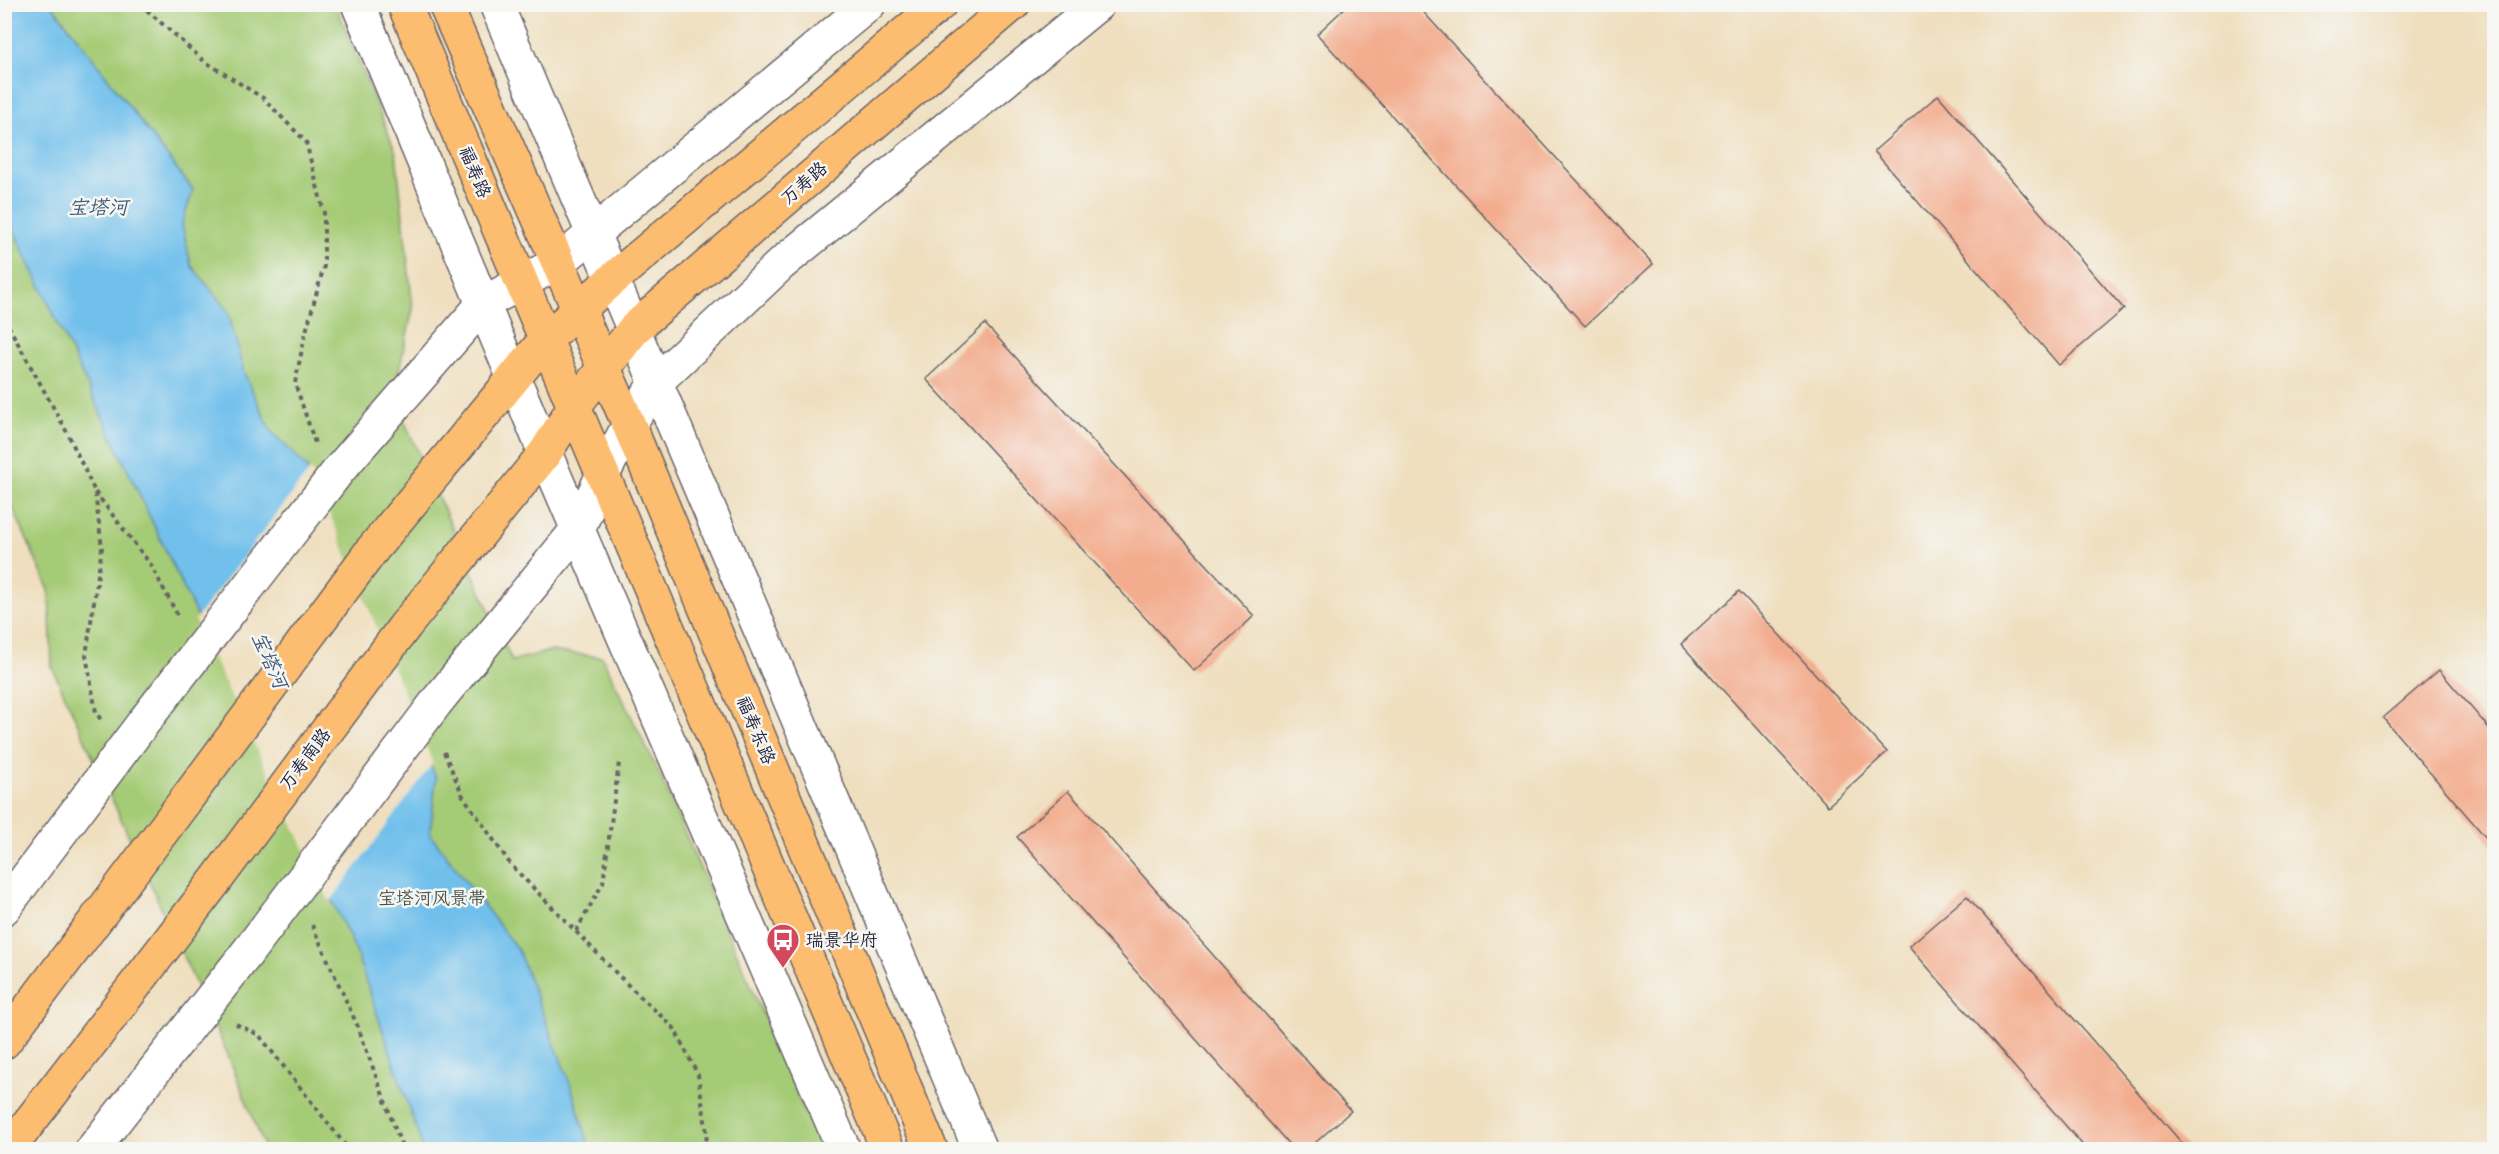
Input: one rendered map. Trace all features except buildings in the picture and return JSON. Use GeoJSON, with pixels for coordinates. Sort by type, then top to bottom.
{"type":"FeatureCollection","features":[{"type":"Feature","properties":{"kind":"main road","name":"福寿路"},"geometry":{"type":"LineString","coordinates":[[404,4],[546,339]]}},
{"type":"Feature","properties":{"kind":"main road"},"geometry":{"type":"LineString","coordinates":[[445,4],[559,262],[578,312]]}},
{"type":"Feature","properties":{"kind":"main road"},"geometry":{"type":"LineString","coordinates":[[4,1042],[372,550],[546,339],[613,279],[940,4]]}},
{"type":"Feature","properties":{"kind":"main road","name":"万寿路"},"geometry":{"type":"LineString","coordinates":[[604,370],[634,328],[1013,4]]}},
{"type":"Feature","properties":{"kind":"main road","name":"福寿东路"},"geometry":{"type":"LineString","coordinates":[[578,312],[629,425],[931,1149]]}},
{"type":"Feature","properties":{"kind":"main road"},"geometry":{"type":"LineString","coordinates":[[546,339],[888,1149]]}},
{"type":"Feature","properties":{"kind":"main road","name":"万寿南路"},"geometry":{"type":"LineString","coordinates":[[8,1149],[216,880],[405,626],[545,453],[575,405],[604,370]]}},
{"type":"Feature","properties":{"kind":"street"},"geometry":{"type":"LineString","coordinates":[[358,4],[545,453],[844,1149]]}},
{"type":"Feature","properties":{"kind":"street"},"geometry":{"type":"LineString","coordinates":[[496,4],[980,1149]]}},
{"type":"Feature","properties":{"kind":"street"},"geometry":{"type":"LineString","coordinates":[[4,908],[146,719],[339,470],[484,303],[559,262],[869,4]]}},
{"type":"Feature","properties":{"kind":"street"},"geometry":{"type":"LineString","coordinates":[[92,1149],[247,953],[438,700],[578,529],[629,425],[656,382],[780,264],[1098,4]]}},
{"type":"Feature","properties":{"kind":"path"},"geometry":{"type":"LineString","coordinates":[[4,318],[69,436],[95,492],[102,548],[86,655],[96,712],[122,752]]}},
{"type":"Feature","properties":{"kind":"path"},"geometry":{"type":"LineString","coordinates":[[576,931],[603,883],[620,763]]}},
{"type":"Feature","properties":{"kind":"path"},"geometry":{"type":"LineString","coordinates":[[202,1009],[258,1035],[349,1149]]}},
{"type":"Feature","properties":{"kind":"green space","name":"宝塔河风景带"},"geometry":{"type":"Polygon","coordinates":[[[4,5],[336,5],[396,153],[413,309],[393,396],[512,661],[550,651],[602,657],[660,775],[821,1149],[265,1149],[228,1055],[52,667],[49,590],[5,490],[4,5]]]}},
{"type":"Feature","properties":{"kind":"water","name":"宝塔河"},"geometry":{"type":"Polygon","coordinates":[[[5,5],[52,5],[193,190],[182,224],[191,265],[228,311],[244,373],[271,431],[307,468],[436,778],[430,834],[518,950],[571,1086],[590,1149],[423,1149],[355,949],[5,212],[5,5]]]}},
{"type":"Feature","properties":{"kind":"pier"},"geometry":{"type":"Polygon","coordinates":[[[311,469],[433,763],[330,902],[195,620],[311,469]]]}},
{"type":"Feature","properties":{"kind":"place","name":"瑞景华府"},"geometry":{"type":"Point","coordinates":[783,969]}}]}
